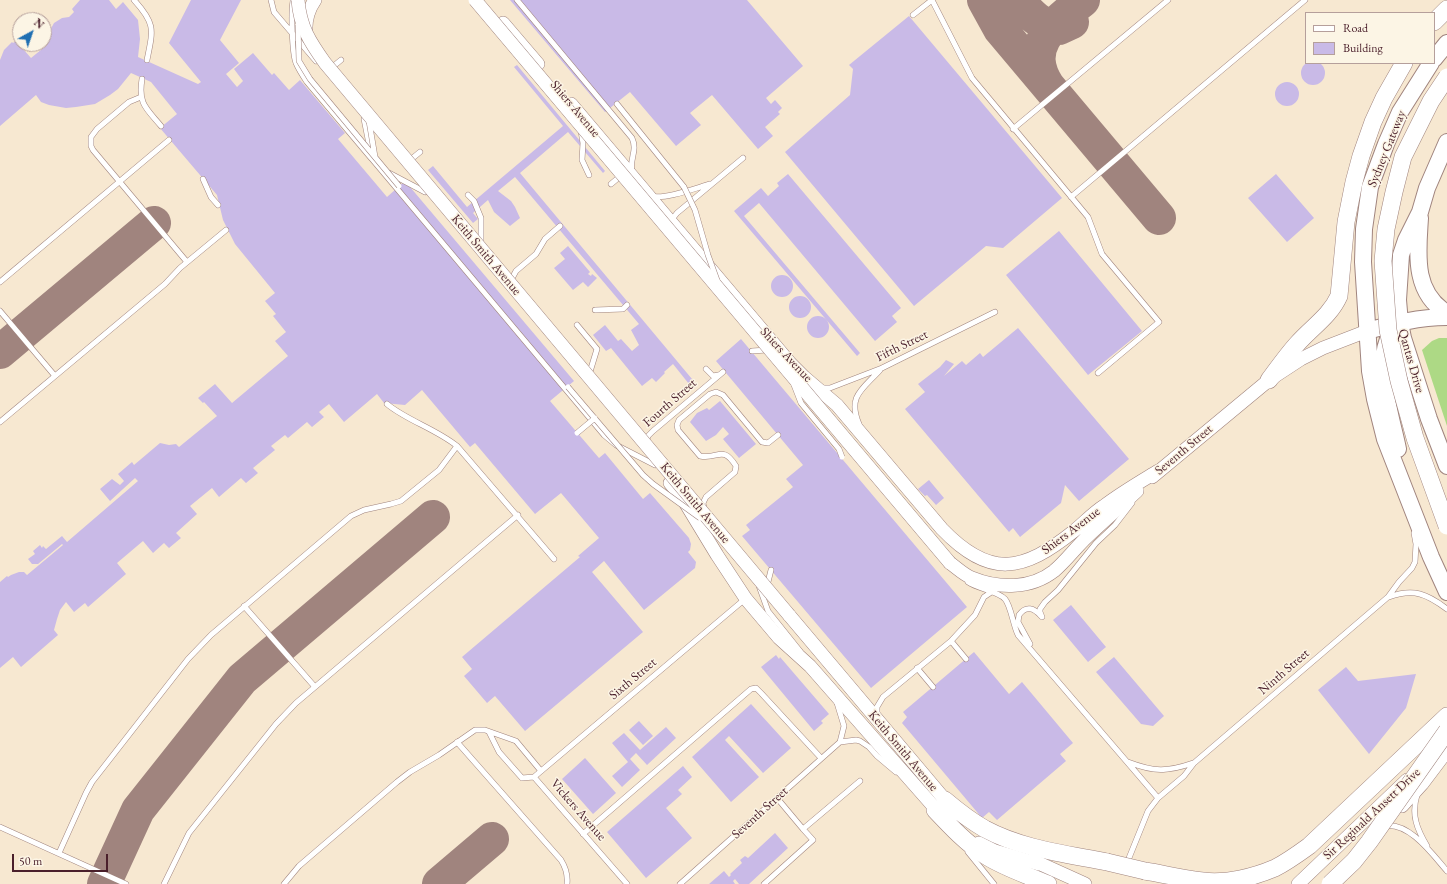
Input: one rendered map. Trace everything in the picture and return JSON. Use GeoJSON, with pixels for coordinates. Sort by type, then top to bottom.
{"type":"FeatureCollection","features":[{"type":"Feature","properties":{"kind":"highway"},"geometry":{"type":"LineString","coordinates":[[1435,21],[1447,9]]}},
{"type":"Feature","properties":{"kind":"highway"},"geometry":{"type":"LineString","coordinates":[[1269,380],[1297,343],[1330,311],[1335,305],[1339,296],[1346,222],[1361,156],[1373,122],[1384,98],[1403,64]]}},
{"type":"Feature","properties":{"kind":"highway"},"geometry":{"type":"LineString","coordinates":[[1447,77],[1431,101],[1403,157],[1386,229],[1383,261],[1388,330],[1399,381],[1415,438],[1447,526]]}},
{"type":"Feature","properties":{"kind":"highway"},"geometry":{"type":"LineString","coordinates":[[929,800],[1006,838],[1036,847],[1144,871],[1203,882],[1224,881],[1247,877],[1275,868],[1309,846],[1447,716]]}},
{"type":"Feature","properties":{"kind":"highway"},"geometry":{"type":"LineString","coordinates":[[1326,882],[1354,861],[1370,842],[1447,731]]}},
{"type":"Feature","properties":{"kind":"highway"},"geometry":{"type":"LineString","coordinates":[[929,800],[953,830],[986,856],[1005,866],[1048,884]]}},
{"type":"Feature","properties":{"kind":"main road"},"geometry":{"type":"LineString","coordinates":[[1435,58],[1447,43]]}},
{"type":"Feature","properties":{"kind":"main road","name":"Sydney Gateway"},"geometry":{"type":"LineString","coordinates":[[1367,332],[1363,262],[1364,228],[1370,187],[1400,112],[1430,64]]}},
{"type":"Feature","properties":{"kind":"main road","name":"Qantas Drive"},"geometry":{"type":"LineString","coordinates":[[1447,142],[1427,188],[1420,212],[1406,240],[1401,255],[1398,300],[1400,323],[1409,360],[1447,466]]}},
{"type":"Feature","properties":{"kind":"main road"},"geometry":{"type":"LineString","coordinates":[[1420,212],[1418,254],[1421,277],[1431,299],[1436,305],[1447,312]]}},
{"type":"Feature","properties":{"kind":"main road"},"geometry":{"type":"LineString","coordinates":[[1447,317],[1435,317],[1400,323],[1367,332],[1370,371],[1379,420],[1411,506],[1447,592]]}},
{"type":"Feature","properties":{"kind":"main road"},"geometry":{"type":"LineString","coordinates":[[1400,323],[1390,334],[1383,357],[1387,398],[1405,489]]}},
{"type":"Feature","properties":{"kind":"street","name":"Keith Smith Avenue"},"geometry":{"type":"LineString","coordinates":[[298,0],[301,21],[305,33],[325,64],[403,166],[683,499],[717,555],[746,598],[779,638],[810,666],[833,694],[955,829],[995,851],[1039,864],[1085,884]]}},
{"type":"Feature","properties":{"kind":"street"},"geometry":{"type":"LineString","coordinates":[[315,0],[308,12],[306,30],[308,43],[316,61]]}},
{"type":"Feature","properties":{"kind":"street","name":"Shiers Avenue"},"geometry":{"type":"LineString","coordinates":[[475,0],[950,563]]}},
{"type":"Feature","properties":{"kind":"street","name":"Shiers Avenue"},"geometry":{"type":"LineString","coordinates":[[484,0],[804,378],[837,405],[950,537],[972,554],[1000,564],[1019,563],[1042,554],[1058,544],[1104,506],[1158,471]]}},
{"type":"Feature","properties":{"kind":"street","name":"Keith Smith Avenue"},"geometry":{"type":"LineString","coordinates":[[316,61],[489,257],[878,721],[929,800]]}},
{"type":"Feature","properties":{"kind":"street","name":"Seventh Street"},"geometry":{"type":"LineString","coordinates":[[950,563],[972,578],[996,584],[1015,586],[1035,582],[1054,571],[1092,532],[1158,471],[1269,380],[1301,359],[1323,348],[1367,332]]}},
{"type":"Feature","properties":{"kind":"street","name":"Sir Reginald Ansett Drive"},"geometry":{"type":"LineString","coordinates":[[1298,884],[1391,795],[1447,746]]}},
{"type":"Feature","properties":{"kind":"street"},"geometry":{"type":"LineString","coordinates":[[1326,882],[1422,784],[1447,751]]}},
{"type":"Feature","properties":{"kind":"lane"},"geometry":{"type":"LineString","coordinates":[[134,0],[146,14],[152,26],[146,60]]}},
{"type":"Feature","properties":{"kind":"lane","name":"Keith Smith Avenue"},"geometry":{"type":"LineString","coordinates":[[271,0],[274,12],[316,61]]}},
{"type":"Feature","properties":{"kind":"lane"},"geometry":{"type":"LineString","coordinates":[[293,0],[295,62],[299,70],[307,82],[399,186]]}},
{"type":"Feature","properties":{"kind":"lane"},"geometry":{"type":"LineString","coordinates":[[298,0],[298,54],[302,67],[310,79],[374,158],[380,168],[604,435],[616,445],[652,461]]}},
{"type":"Feature","properties":{"kind":"lane"},"geometry":{"type":"LineString","coordinates":[[516,0],[632,138],[635,148],[631,169],[634,178]]}},
{"type":"Feature","properties":{"kind":"lane"},"geometry":{"type":"LineString","coordinates":[[913,15],[932,0],[972,78],[1088,217],[1102,254],[1159,322],[1098,373]]}},
{"type":"Feature","properties":{"kind":"lane"},"geometry":{"type":"LineString","coordinates":[[1013,128],[1168,0]]}},
{"type":"Feature","properties":{"kind":"lane"},"geometry":{"type":"LineString","coordinates":[[1071,197],[1305,0]]}},
{"type":"Feature","properties":{"kind":"lane"},"geometry":{"type":"LineString","coordinates":[[325,73],[341,60]]}},
{"type":"Feature","properties":{"kind":"lane"},"geometry":{"type":"LineString","coordinates":[[142,79],[141,97],[147,110],[161,126]]}},
{"type":"Feature","properties":{"kind":"lane"},"geometry":{"type":"LineString","coordinates":[[141,97],[129,102],[97,129],[91,137],[91,146],[119,182],[187,262]]}},
{"type":"Feature","properties":{"kind":"lane"},"geometry":{"type":"LineString","coordinates":[[617,104],[684,187],[695,210],[716,278],[727,298]]}},
{"type":"Feature","properties":{"kind":"lane"},"geometry":{"type":"LineString","coordinates":[[366,116],[374,158]]}},
{"type":"Feature","properties":{"kind":"lane"},"geometry":{"type":"LineString","coordinates":[[576,119],[582,136],[582,160],[589,175]]}},
{"type":"Feature","properties":{"kind":"lane"},"geometry":{"type":"LineString","coordinates":[[0,282],[169,140]]}},
{"type":"Feature","properties":{"kind":"lane"},"geometry":{"type":"LineString","coordinates":[[403,166],[420,152]]}},
{"type":"Feature","properties":{"kind":"lane"},"geometry":{"type":"LineString","coordinates":[[675,227],[673,221],[674,216],[743,158]]}},
{"type":"Feature","properties":{"kind":"lane"},"geometry":{"type":"LineString","coordinates":[[380,168],[425,192]]}},
{"type":"Feature","properties":{"kind":"lane"},"geometry":{"type":"LineString","coordinates":[[611,184],[623,174],[634,178]]}},
{"type":"Feature","properties":{"kind":"lane"},"geometry":{"type":"LineString","coordinates":[[203,179],[218,205]]}},
{"type":"Feature","properties":{"kind":"lane"},"geometry":{"type":"LineString","coordinates":[[644,190],[652,196],[659,197],[712,183]]}},
{"type":"Feature","properties":{"kind":"lane"},"geometry":{"type":"LineString","coordinates":[[468,194],[474,201],[481,218],[481,243],[489,257]]}},
{"type":"Feature","properties":{"kind":"lane"},"geometry":{"type":"LineString","coordinates":[[513,296],[510,285],[513,275],[536,254],[545,239],[560,226]]}},
{"type":"Feature","properties":{"kind":"lane"},"geometry":{"type":"LineString","coordinates":[[0,422],[165,284],[187,262],[226,230]]}},
{"type":"Feature","properties":{"kind":"lane"},"geometry":{"type":"LineString","coordinates":[[596,310],[623,309],[627,305]]}},
{"type":"Feature","properties":{"kind":"lane"},"geometry":{"type":"LineString","coordinates":[[0,311],[55,376]]}},
{"type":"Feature","properties":{"kind":"lane","name":"Fifth Street"},"geometry":{"type":"LineString","coordinates":[[816,387],[823,389],[830,388],[882,368],[995,312]]}},
{"type":"Feature","properties":{"kind":"lane"},"geometry":{"type":"LineString","coordinates":[[577,325],[597,349],[587,384]]}},
{"type":"Feature","properties":{"kind":"lane"},"geometry":{"type":"LineString","coordinates":[[752,351],[764,349],[783,354]]}},
{"type":"Feature","properties":{"kind":"lane"},"geometry":{"type":"LineString","coordinates":[[867,439],[856,416],[855,402],[859,392],[882,368]]}},
{"type":"Feature","properties":{"kind":"lane","name":"Fourth Street"},"geometry":{"type":"LineString","coordinates":[[652,461],[645,446],[648,436],[721,373],[713,376],[706,369]]}},
{"type":"Feature","properties":{"kind":"lane"},"geometry":{"type":"LineString","coordinates":[[789,372],[801,403],[839,449],[842,457]]}},
{"type":"Feature","properties":{"kind":"lane"},"geometry":{"type":"LineString","coordinates":[[568,387],[643,475],[721,534]]}},
{"type":"Feature","properties":{"kind":"lane"},"geometry":{"type":"LineString","coordinates":[[778,435],[768,442],[762,442],[722,395],[716,392],[710,394],[679,420],[677,424],[678,430],[700,456],[704,457],[724,454],[735,464],[735,472],[706,497],[703,506],[753,568],[768,611],[796,644],[810,666]]}},
{"type":"Feature","properties":{"kind":"lane"},"geometry":{"type":"LineString","coordinates":[[805,412],[821,401],[832,402],[837,405]]}},
{"type":"Feature","properties":{"kind":"lane"},"geometry":{"type":"LineString","coordinates":[[387,404],[395,410],[442,435],[457,446],[518,515],[554,559]]}},
{"type":"Feature","properties":{"kind":"lane"},"geometry":{"type":"LineString","coordinates":[[577,433],[595,418]]}},
{"type":"Feature","properties":{"kind":"lane"},"geometry":{"type":"LineString","coordinates":[[59,853],[86,793],[100,771],[197,649],[244,606],[351,516],[364,510],[396,503],[417,490],[439,470],[457,446]]}},
{"type":"Feature","properties":{"kind":"lane"},"geometry":{"type":"LineString","coordinates":[[1148,483],[1158,471]]}},
{"type":"Feature","properties":{"kind":"lane"},"geometry":{"type":"LineString","coordinates":[[1039,659],[1018,622],[1019,615],[1026,609],[1031,608],[1042,617],[1040,609],[1045,602],[1058,590],[1096,543],[1115,525],[1144,489]]}},
{"type":"Feature","properties":{"kind":"lane","name":"Ninth Street"},"geometry":{"type":"LineString","coordinates":[[1129,858],[1148,811],[1158,798],[1184,776],[1194,763],[1388,597],[1412,568],[1415,562],[1416,544],[1411,506]]}},
{"type":"Feature","properties":{"kind":"lane"},"geometry":{"type":"LineString","coordinates":[[164,884],[189,833],[276,724],[296,704],[518,515]]}},
{"type":"Feature","properties":{"kind":"lane"},"geometry":{"type":"LineString","coordinates":[[950,563],[959,574],[972,585],[1000,595],[1007,602],[1014,627],[1018,635],[1158,798]]}},
{"type":"Feature","properties":{"kind":"lane"},"geometry":{"type":"LineString","coordinates":[[764,601],[771,570]]}},
{"type":"Feature","properties":{"kind":"lane","name":"Seventh Street"},"geometry":{"type":"LineString","coordinates":[[991,592],[1002,587],[1015,586]]}},
{"type":"Feature","properties":{"kind":"lane"},"geometry":{"type":"LineString","coordinates":[[878,721],[876,712],[879,702],[917,668],[951,641],[975,615],[984,597],[991,592]]}},
{"type":"Feature","properties":{"kind":"lane","name":"Ninth Street"},"geometry":{"type":"LineString","coordinates":[[1388,597],[1405,592],[1420,593],[1436,600],[1447,609]]}},
{"type":"Feature","properties":{"kind":"lane","name":"Sixth Street"},"geometry":{"type":"LineString","coordinates":[[534,777],[746,598]]}},
{"type":"Feature","properties":{"kind":"lane"},"geometry":{"type":"LineString","coordinates":[[244,606],[315,688]]}},
{"type":"Feature","properties":{"kind":"lane"},"geometry":{"type":"LineString","coordinates":[[951,641],[966,659]]}},
{"type":"Feature","properties":{"kind":"lane"},"geometry":{"type":"LineString","coordinates":[[917,668],[933,686]]}},
{"type":"Feature","properties":{"kind":"lane"},"geometry":{"type":"LineString","coordinates":[[583,834],[751,689],[756,688],[821,758]]}},
{"type":"Feature","properties":{"kind":"lane"},"geometry":{"type":"LineString","coordinates":[[833,694],[844,726],[840,742],[856,740],[864,743],[884,763],[929,800]]}},
{"type":"Feature","properties":{"kind":"lane"},"geometry":{"type":"LineString","coordinates":[[284,884],[299,866],[397,782],[475,730],[490,732],[516,741],[541,771]]}},
{"type":"Feature","properties":{"kind":"lane","name":"Vickers Avenue"},"geometry":{"type":"LineString","coordinates":[[490,732],[499,752],[508,763],[522,778],[534,777],[626,884]]}},
{"type":"Feature","properties":{"kind":"lane"},"geometry":{"type":"LineString","coordinates":[[457,742],[561,860],[566,867],[566,884]]}},
{"type":"Feature","properties":{"kind":"lane","name":"Seventh Street"},"geometry":{"type":"LineString","coordinates":[[680,884],[840,742]]}},
{"type":"Feature","properties":{"kind":"lane","name":"Ninth Street"},"geometry":{"type":"LineString","coordinates":[[1127,762],[1145,768],[1161,770],[1177,768],[1194,763]]}},
{"type":"Feature","properties":{"kind":"lane"},"geometry":{"type":"LineString","coordinates":[[803,829],[860,781]]}},
{"type":"Feature","properties":{"kind":"lane"},"geometry":{"type":"LineString","coordinates":[[1422,784],[1416,801],[1414,817],[1417,828],[1431,852]]}},
{"type":"Feature","properties":{"kind":"lane"},"geometry":{"type":"LineString","coordinates":[[764,884],[813,840],[777,798]]}},
{"type":"Feature","properties":{"kind":"lane"},"geometry":{"type":"LineString","coordinates":[[1381,827],[1392,825],[1400,827],[1431,852],[1447,871]]}},
{"type":"Feature","properties":{"kind":"lane"},"geometry":{"type":"LineString","coordinates":[[0,827],[126,884]]}},
{"type":"Feature","properties":{"kind":"lane"},"geometry":{"type":"LineString","coordinates":[[964,847],[994,884]]}},
{"type":"Feature","properties":{"kind":"green space"},"geometry":{"type":"Polygon","coordinates":[[[1439,338],[1447,338],[1447,426],[1422,350],[1432,341],[1439,338]]]}},
{"type":"Feature","properties":{"kind":"building"},"geometry":{"type":"Polygon","coordinates":[[[80,0],[109,0],[116,9],[123,2],[138,20],[140,39],[138,57],[198,84],[201,82],[169,43],[191,0],[241,0],[220,40],[239,63],[226,74],[237,87],[243,81],[234,69],[253,53],[272,75],[274,73],[289,90],[300,80],[345,133],[338,139],[387,197],[405,181],[574,381],[550,401],[599,458],[605,453],[643,499],[650,493],[689,538],[691,544],[688,552],[696,562],[695,568],[644,610],[604,561],[592,572],[643,632],[525,731],[495,696],[487,703],[464,676],[472,669],[462,657],[580,557],[578,556],[599,538],[561,493],[535,514],[475,443],[470,447],[422,390],[405,405],[384,403],[377,394],[344,422],[329,404],[319,412],[324,417],[312,427],[307,422],[288,438],[285,435],[271,446],[275,450],[253,468],[258,473],[246,483],[241,478],[219,497],[212,488],[190,506],[197,514],[176,533],[181,538],[169,548],[164,543],[153,553],[143,541],[117,563],[126,574],[88,607],[85,603],[74,612],[66,602],[60,610],[54,630],[58,635],[21,667],[13,657],[0,668],[0,582],[7,576],[8,577],[19,572],[24,572],[27,575],[63,545],[62,544],[38,564],[32,564],[28,559],[35,554],[33,551],[40,545],[42,548],[43,546],[46,549],[62,536],[67,542],[138,481],[135,478],[110,501],[100,489],[112,479],[120,485],[124,481],[118,474],[132,462],[134,465],[160,443],[169,445],[176,444],[179,447],[217,416],[204,402],[203,403],[198,398],[215,384],[232,403],[288,356],[275,341],[286,332],[273,316],[276,314],[265,301],[275,293],[235,244],[223,220],[217,195],[160,128],[177,114],[151,82],[131,73],[118,89],[110,95],[95,104],[76,107],[66,108],[49,105],[41,102],[36,95],[0,126],[0,60],[4,50],[12,42],[12,52],[26,52],[31,58],[38,52],[52,52],[52,27],[54,23],[62,18],[69,17],[74,12],[72,9],[80,0]]]}},
{"type":"Feature","properties":{"kind":"building"},"geometry":{"type":"Polygon","coordinates":[[[510,0],[747,0],[803,66],[766,98],[771,104],[775,100],[782,108],[778,112],[780,114],[765,127],[773,136],[758,149],[712,95],[690,113],[701,125],[676,146],[630,92],[605,112],[510,0]]]}},
{"type":"Feature","properties":{"kind":"building"},"geometry":{"type":"Polygon","coordinates":[[[909,16],[1062,198],[1003,248],[986,246],[914,306],[785,152],[850,95],[853,69],[849,65],[909,16]]]}},
{"type":"Feature","properties":{"kind":"building"},"geometry":{"type":"Polygon","coordinates":[[[1306,64],[1320,64],[1324,68],[1324,78],[1318,84],[1308,84],[1302,78],[1302,68],[1306,64]]]}},
{"type":"Feature","properties":{"kind":"building"},"geometry":{"type":"Polygon","coordinates":[[[517,65],[605,171],[603,173],[568,132],[520,173],[697,385],[693,389],[673,364],[656,382],[652,378],[642,386],[611,348],[606,351],[593,335],[605,325],[618,341],[621,339],[632,351],[639,345],[631,330],[639,324],[515,177],[498,191],[511,201],[520,218],[510,226],[494,212],[488,200],[473,213],[478,219],[473,223],[428,170],[433,166],[467,207],[563,126],[514,67],[517,65]]]}},
{"type":"Feature","properties":{"kind":"building"},"geometry":{"type":"Polygon","coordinates":[[[1287,82],[1296,85],[1299,94],[1296,103],[1287,106],[1278,103],[1275,94],[1278,85],[1287,82]]]}},
{"type":"Feature","properties":{"kind":"building"},"geometry":{"type":"Polygon","coordinates":[[[788,174],[901,308],[892,316],[897,322],[875,341],[759,203],[744,216],[860,353],[857,356],[734,211],[761,188],[768,196],[779,186],[777,183],[788,174]]]}},
{"type":"Feature","properties":{"kind":"building"},"geometry":{"type":"Polygon","coordinates":[[[1276,174],[1314,218],[1287,242],[1248,198],[1276,174]]]}},
{"type":"Feature","properties":{"kind":"building"},"geometry":{"type":"Polygon","coordinates":[[[1059,231],[1142,331],[1088,375],[1006,275],[1059,231]]]}},
{"type":"Feature","properties":{"kind":"building"},"geometry":{"type":"Polygon","coordinates":[[[568,246],[590,272],[588,274],[591,276],[592,274],[597,278],[588,287],[583,282],[573,290],[554,268],[565,259],[560,253],[568,246]]]}},
{"type":"Feature","properties":{"kind":"building"},"geometry":{"type":"Polygon","coordinates":[[[782,275],[790,278],[793,286],[790,294],[782,297],[774,294],[771,286],[774,278],[782,275]]]}},
{"type":"Feature","properties":{"kind":"building"},"geometry":{"type":"Polygon","coordinates":[[[800,296],[808,299],[811,307],[808,315],[800,318],[792,315],[789,307],[792,299],[800,296]]]}},
{"type":"Feature","properties":{"kind":"building"},"geometry":{"type":"Polygon","coordinates":[[[818,316],[826,319],[829,327],[826,335],[818,338],[810,335],[807,327],[810,319],[818,316]]]}},
{"type":"Feature","properties":{"kind":"building"},"geometry":{"type":"Polygon","coordinates":[[[1018,328],[1129,459],[1079,501],[1065,485],[1061,503],[1020,537],[1013,528],[1009,532],[905,409],[925,392],[918,384],[940,367],[946,360],[954,364],[944,376],[962,361],[966,365],[980,353],[983,357],[1018,328]]]}},
{"type":"Feature","properties":{"kind":"building"},"geometry":{"type":"Polygon","coordinates":[[[741,339],[967,607],[871,688],[742,536],[750,530],[746,525],[793,487],[786,479],[803,465],[716,361],[741,339]]]}},
{"type":"Feature","properties":{"kind":"building"},"geometry":{"type":"Polygon","coordinates":[[[720,401],[756,444],[739,458],[723,439],[729,434],[723,427],[716,435],[706,441],[690,422],[697,413],[707,408],[709,410],[720,401]]]}},
{"type":"Feature","properties":{"kind":"building"},"geometry":{"type":"Polygon","coordinates":[[[929,480],[944,498],[936,505],[927,495],[925,496],[918,489],[929,480]]]}},
{"type":"Feature","properties":{"kind":"building"},"geometry":{"type":"Polygon","coordinates":[[[1071,605],[1106,647],[1088,662],[1053,620],[1071,605]]]}},
{"type":"Feature","properties":{"kind":"building"},"geometry":{"type":"Polygon","coordinates":[[[974,652],[1009,694],[1022,682],[1073,743],[1060,754],[1066,761],[997,820],[989,812],[982,818],[902,723],[907,717],[903,712],[974,652]]]}},
{"type":"Feature","properties":{"kind":"building"},"geometry":{"type":"Polygon","coordinates":[[[776,655],[779,659],[780,657],[829,714],[821,721],[823,723],[814,731],[761,667],[776,655]]]}},
{"type":"Feature","properties":{"kind":"building"},"geometry":{"type":"Polygon","coordinates":[[[1114,657],[1164,716],[1153,726],[1141,724],[1096,672],[1114,657]]]}},
{"type":"Feature","properties":{"kind":"building"},"geometry":{"type":"Polygon","coordinates":[[[1346,667],[1358,681],[1416,674],[1406,708],[1369,754],[1318,690],[1346,667]]]}},
{"type":"Feature","properties":{"kind":"building"},"geometry":{"type":"Polygon","coordinates":[[[751,704],[791,748],[763,773],[729,736],[725,740],[759,777],[731,802],[692,757],[751,704]]]}},
{"type":"Feature","properties":{"kind":"building"},"geometry":{"type":"Polygon","coordinates":[[[639,721],[653,736],[643,745],[629,730],[639,721]]]}},
{"type":"Feature","properties":{"kind":"building"},"geometry":{"type":"Polygon","coordinates":[[[666,727],[676,738],[647,765],[636,753],[630,759],[640,770],[622,787],[612,776],[628,762],[612,743],[624,733],[640,750],[666,727]]]}},
{"type":"Feature","properties":{"kind":"building"},"geometry":{"type":"Polygon","coordinates":[[[585,758],[616,793],[593,814],[562,779],[585,758]]]}},
{"type":"Feature","properties":{"kind":"building"},"geometry":{"type":"Polygon","coordinates":[[[683,766],[692,777],[678,790],[682,794],[666,808],[692,838],[646,878],[607,832],[683,766]]]}},
{"type":"Feature","properties":{"kind":"building"},"geometry":{"type":"Polygon","coordinates":[[[775,833],[788,848],[749,884],[739,884],[735,879],[733,881],[735,884],[709,884],[724,871],[729,877],[731,875],[730,874],[742,863],[740,860],[745,856],[748,858],[775,833]]]}},
{"type":"Feature","properties":{"kind":"taxiway"},"geometry":{"type":"LineString","coordinates":[[984,0],[1000,29],[1159,218]]}},
{"type":"Feature","properties":{"kind":"taxiway"},"geometry":{"type":"LineString","coordinates":[[1019,0],[1031,14],[1047,25],[1059,28],[1072,22]]}},
{"type":"Feature","properties":{"kind":"taxiway"},"geometry":{"type":"LineString","coordinates":[[1048,86],[1041,72],[1039,59],[1040,47],[1045,37],[1053,27],[1083,0]]}},
{"type":"Feature","properties":{"kind":"taxiway"},"geometry":{"type":"LineString","coordinates":[[0,352],[154,223]]}},
{"type":"Feature","properties":{"kind":"taxiway"},"geometry":{"type":"LineString","coordinates":[[104,884],[138,810],[242,679],[433,517]]}},
{"type":"Feature","properties":{"kind":"taxiway"},"geometry":{"type":"LineString","coordinates":[[439,884],[492,839]]}}]}
